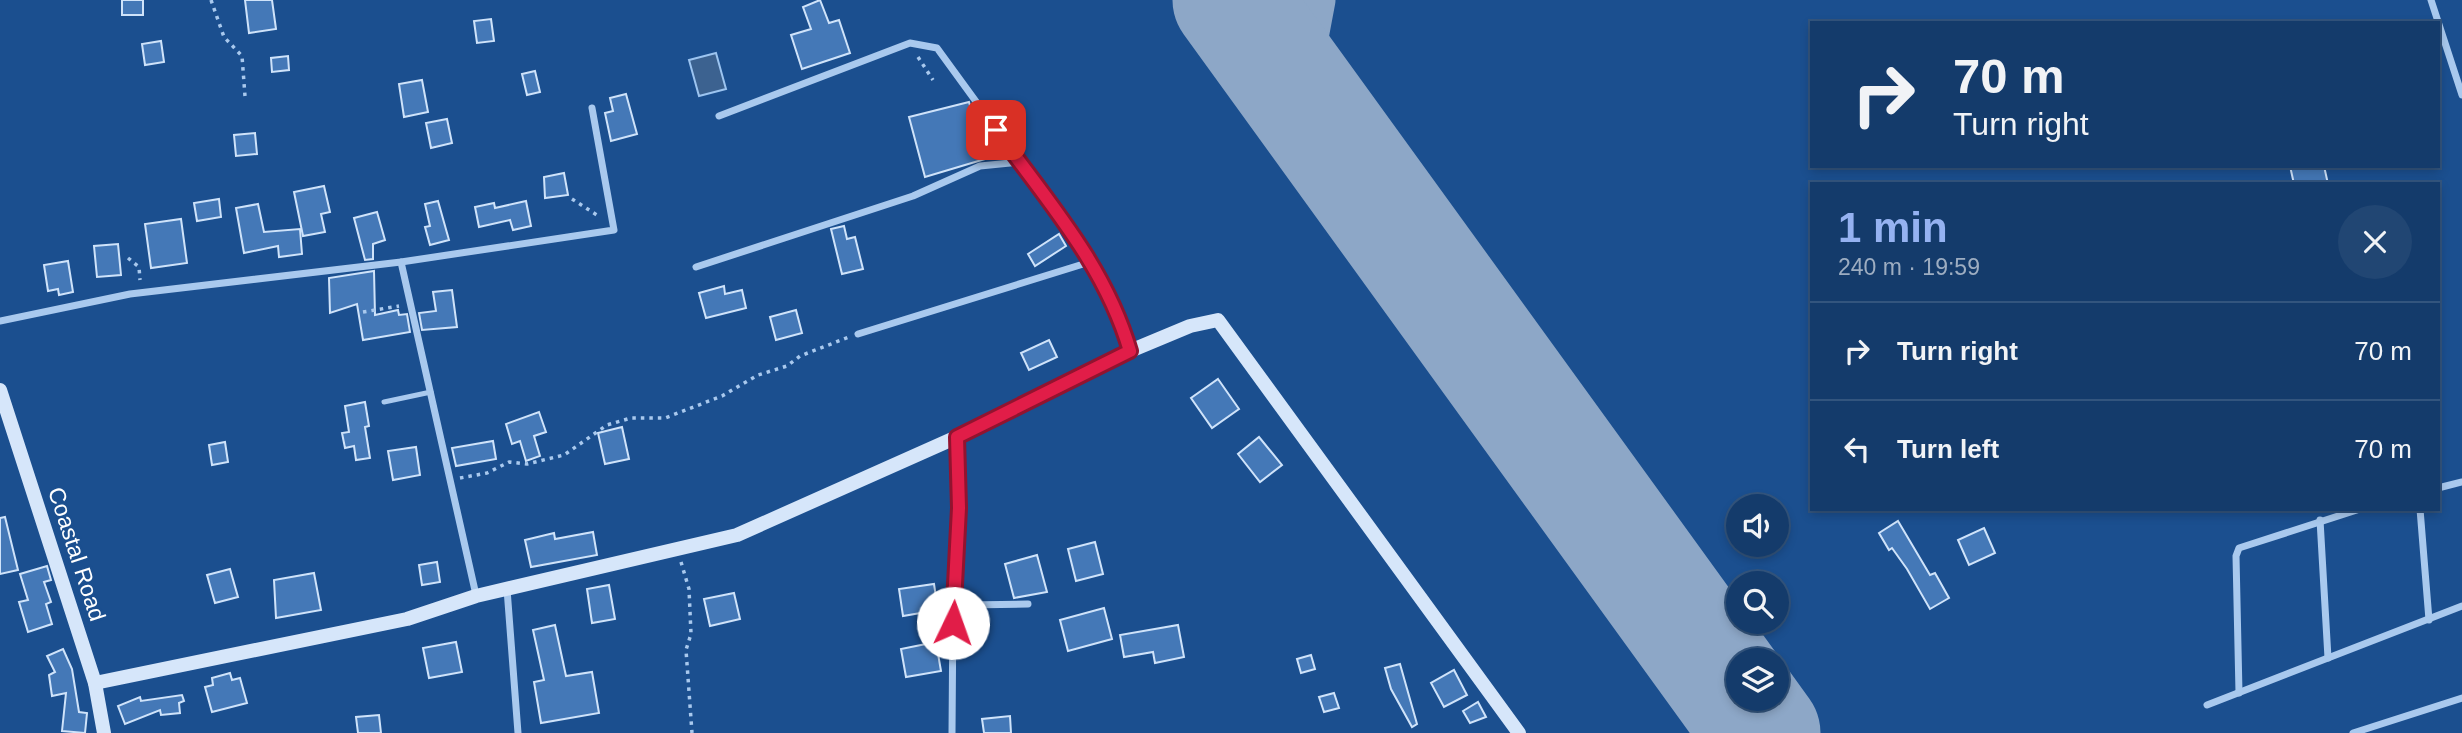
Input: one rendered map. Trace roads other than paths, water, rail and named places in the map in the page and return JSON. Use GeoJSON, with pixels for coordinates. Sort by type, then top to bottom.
{"type":"FeatureCollection","features":[{"type":"Feature","properties":{"kind":"street"},"geometry":{"type":"LineString","coordinates":[[2431,0],[2438,21]]}},
{"type":"Feature","properties":{"kind":"street"},"geometry":{"type":"LineString","coordinates":[[2440,28],[2462,95]]}},
{"type":"Feature","properties":{"kind":"street"},"geometry":{"type":"LineString","coordinates":[[719,116],[909,43],[937,48],[1093,261],[1118,312],[1130,351]]}},
{"type":"Feature","properties":{"kind":"street"},"geometry":{"type":"LineString","coordinates":[[0,321],[141,293],[401,261],[614,230],[592,108]]}},
{"type":"Feature","properties":{"kind":"street"},"geometry":{"type":"LineString","coordinates":[[696,267],[913,196],[980,166],[1020,162]]}},
{"type":"Feature","properties":{"kind":"street"},"geometry":{"type":"LineString","coordinates":[[401,261],[477,596]]}},
{"type":"Feature","properties":{"kind":"street"},"geometry":{"type":"LineString","coordinates":[[858,334],[1093,261]]}},
{"type":"Feature","properties":{"kind":"street"},"geometry":{"type":"LineString","coordinates":[[95,683],[407,619],[477,596],[737,535],[957,437],[1130,351],[1190,326],[1219,320],[1519,733]]}},
{"type":"Feature","properties":{"kind":"street","name":"Coastal Road"},"geometry":{"type":"LineString","coordinates":[[0,390],[95,683],[104,733]]}},
{"type":"Feature","properties":{"kind":"street"},"geometry":{"type":"LineString","coordinates":[[952,733],[953,602],[959,508],[957,437]]}},
{"type":"Feature","properties":{"kind":"street"},"geometry":{"type":"LineString","coordinates":[[2440,487],[2462,481]]}},
{"type":"Feature","properties":{"kind":"street"},"geometry":{"type":"LineString","coordinates":[[2238,693],[2236,556],[2239,548],[2353,511]]}},
{"type":"Feature","properties":{"kind":"street"},"geometry":{"type":"LineString","coordinates":[[2420,511],[2429,620]]}},
{"type":"Feature","properties":{"kind":"street"},"geometry":{"type":"LineString","coordinates":[[2320,520],[2328,658]]}},
{"type":"Feature","properties":{"kind":"street"},"geometry":{"type":"LineString","coordinates":[[507,589],[518,733]]}},
{"type":"Feature","properties":{"kind":"street"},"geometry":{"type":"LineString","coordinates":[[953,602],[967,605],[1028,604]]}},
{"type":"Feature","properties":{"kind":"street"},"geometry":{"type":"LineString","coordinates":[[2207,705],[2462,606]]}},
{"type":"Feature","properties":{"kind":"street"},"geometry":{"type":"LineString","coordinates":[[2353,733],[2462,698]]}},
{"type":"Feature","properties":{"kind":"lane"},"geometry":{"type":"LineString","coordinates":[[384,402],[431,392]]}},
{"type":"Feature","properties":{"kind":"water"},"geometry":{"type":"Polygon","coordinates":[[[716,53],[726,89],[699,96],[689,60],[716,53]]]}}]}
